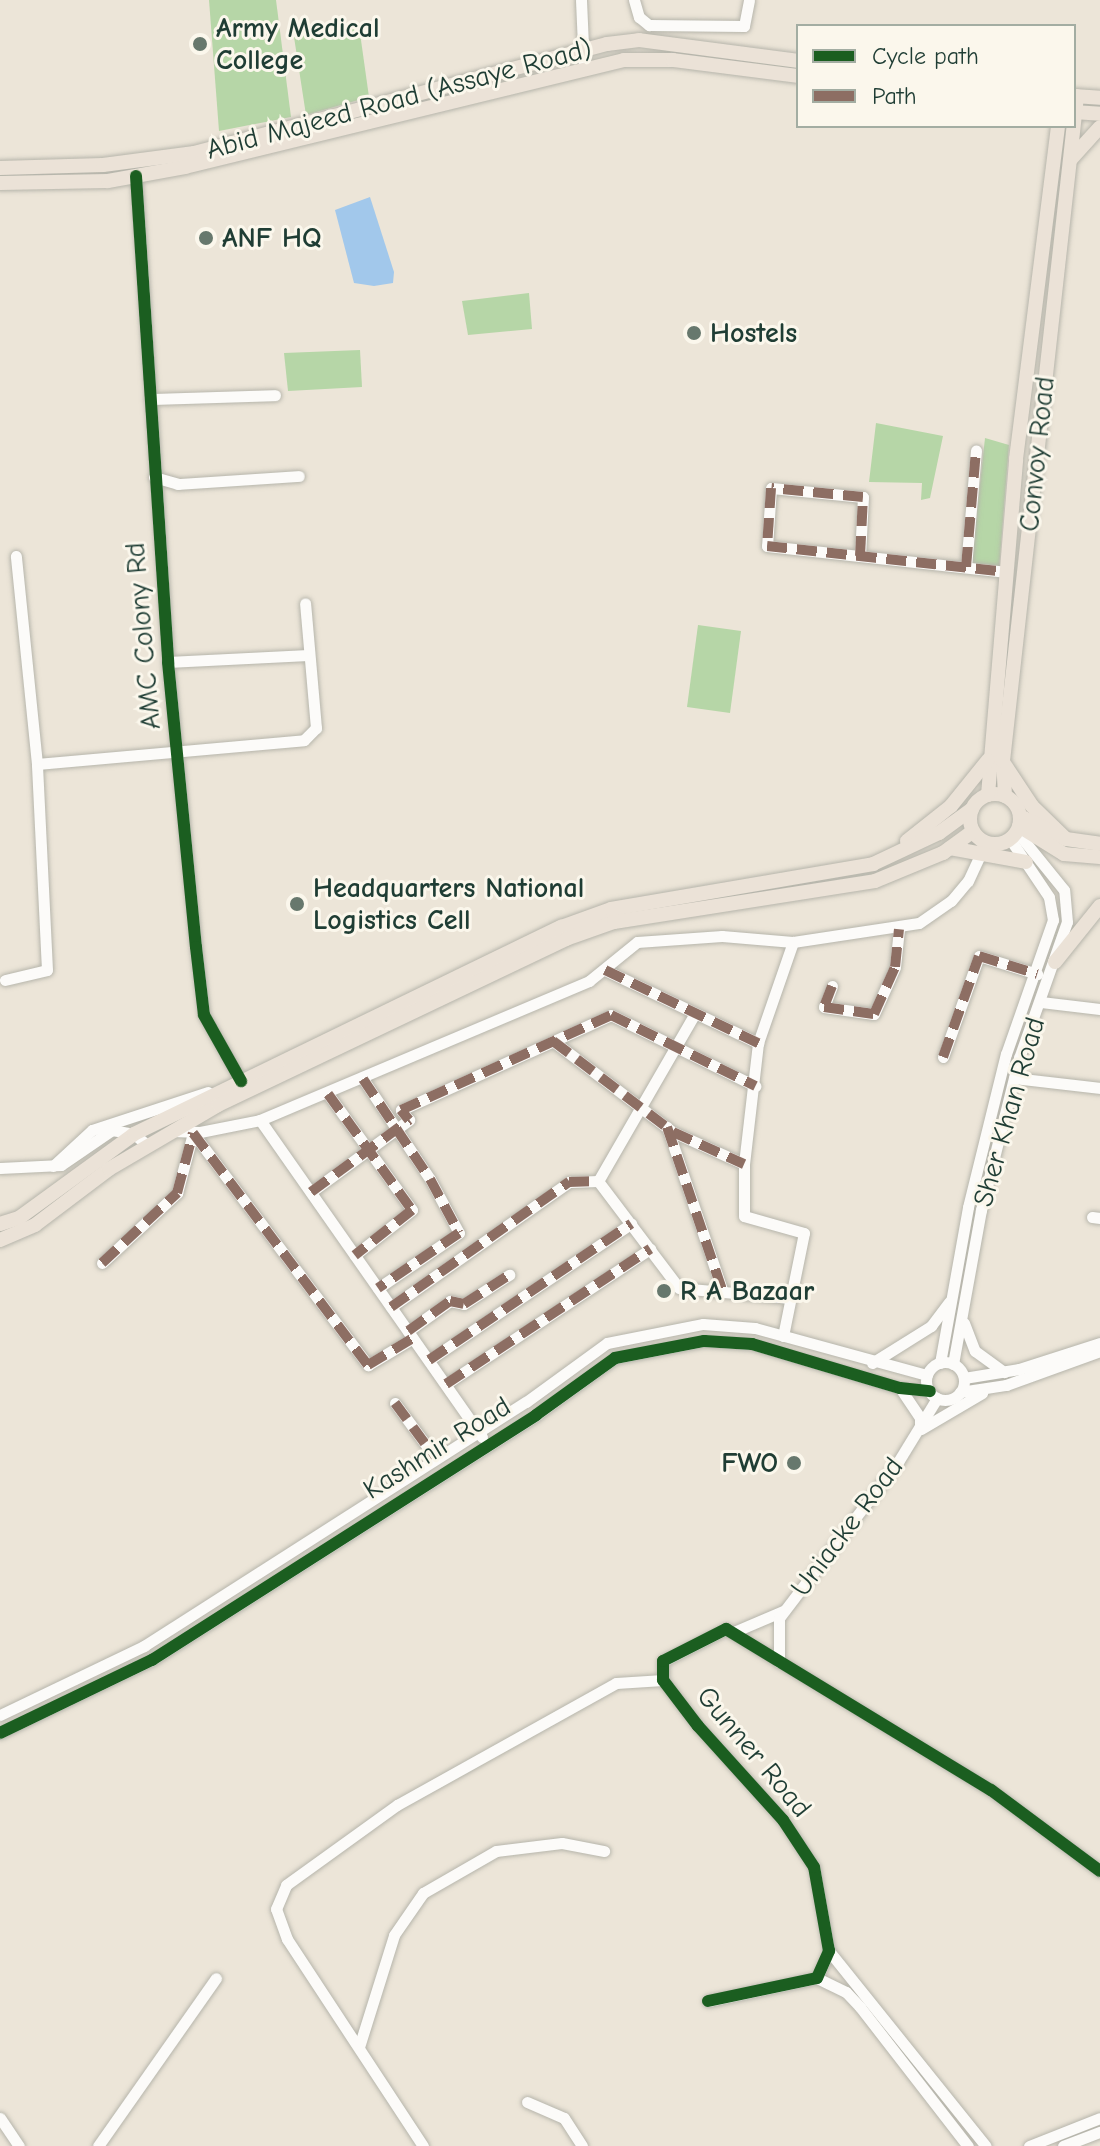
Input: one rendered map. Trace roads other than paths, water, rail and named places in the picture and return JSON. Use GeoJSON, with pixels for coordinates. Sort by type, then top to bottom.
{"type":"FeatureCollection","features":[{"type":"Feature","properties":{"kind":"main road","name":"Abid Majeed Road (Assaye Road)"},"geometry":{"type":"LineString","coordinates":[[0,168],[103,165],[194,153],[584,49],[639,40],[796,61]]}},
{"type":"Feature","properties":{"kind":"main road","name":"Abid Majeed Road (Assaye Road)"},"geometry":{"type":"LineString","coordinates":[[0,183],[136,176],[313,138],[584,68],[673,60],[796,76]]}},
{"type":"Feature","properties":{"kind":"main road"},"geometry":{"type":"LineString","coordinates":[[1076,96],[1100,98]]}},
{"type":"Feature","properties":{"kind":"main road"},"geometry":{"type":"LineString","coordinates":[[1076,112],[1100,114]]}},
{"type":"Feature","properties":{"kind":"main road"},"geometry":{"type":"LineString","coordinates":[[1070,161],[1100,127]]}},
{"type":"Feature","properties":{"kind":"main road","name":"Convoy Road"},"geometry":{"type":"LineString","coordinates":[[1005,796],[996,761],[1005,572],[1058,128]]}},
{"type":"Feature","properties":{"kind":"main road","name":"Convoy Road"},"geometry":{"type":"LineString","coordinates":[[988,795],[996,761],[1073,128]]}},
{"type":"Feature","properties":{"kind":"main road"},"geometry":{"type":"LineString","coordinates":[[888,856],[951,806],[996,761],[1032,806],[1066,839]]}},
{"type":"Feature","properties":{"kind":"main road"},"geometry":{"type":"LineString","coordinates":[[0,1224],[32,1209],[134,1134],[224,1087],[451,977],[611,909],[873,864],[939,833],[988,795],[1005,796],[1017,828],[1064,854],[1100,857]]}},
{"type":"Feature","properties":{"kind":"main road"},"geometry":{"type":"LineString","coordinates":[[972,809],[973,831],[984,847]]}},
{"type":"Feature","properties":{"kind":"main road"},"geometry":{"type":"LineString","coordinates":[[984,847],[1017,828],[1100,844]]}},
{"type":"Feature","properties":{"kind":"main road"},"geometry":{"type":"LineString","coordinates":[[0,1240],[35,1225],[173,1130],[602,926],[875,881],[950,848],[973,831]]}},
{"type":"Feature","properties":{"kind":"main road"},"geometry":{"type":"LineString","coordinates":[[950,848],[984,847],[1026,862]]}},
{"type":"Feature","properties":{"kind":"main road"},"geometry":{"type":"LineString","coordinates":[[1055,962],[1100,906]]}},
{"type":"Feature","properties":{"kind":"street"},"geometry":{"type":"LineString","coordinates":[[581,0],[584,68]]}},
{"type":"Feature","properties":{"kind":"street"},"geometry":{"type":"LineString","coordinates":[[634,0],[639,17],[649,25],[744,26],[749,0]]}},
{"type":"Feature","properties":{"kind":"street","name":"AMC Colony Rd"},"geometry":{"type":"LineString","coordinates":[[136,176],[168,662],[204,1015],[241,1081]]}},
{"type":"Feature","properties":{"kind":"street"},"geometry":{"type":"LineString","coordinates":[[150,399],[275,395]]}},
{"type":"Feature","properties":{"kind":"street"},"geometry":{"type":"LineString","coordinates":[[966,567],[976,450]]}},
{"type":"Feature","properties":{"kind":"street"},"geometry":{"type":"LineString","coordinates":[[154,477],[178,484],[299,476]]}},
{"type":"Feature","properties":{"kind":"street"},"geometry":{"type":"LineString","coordinates":[[860,556],[863,497],[771,488],[767,546],[1005,572]]}},
{"type":"Feature","properties":{"kind":"street"},"geometry":{"type":"LineString","coordinates":[[5,980],[47,970],[37,764],[16,556]]}},
{"type":"Feature","properties":{"kind":"street"},"geometry":{"type":"LineString","coordinates":[[37,764],[311,736],[316,728],[305,603]]}},
{"type":"Feature","properties":{"kind":"street"},"geometry":{"type":"LineString","coordinates":[[168,662],[308,655]]}},
{"type":"Feature","properties":{"kind":"street","name":"Sher Khan Road"},"geometry":{"type":"LineString","coordinates":[[940,1363],[968,1207],[1006,1054],[1037,974],[1053,920],[1049,897],[1026,862],[1017,828]]}},
{"type":"Feature","properties":{"kind":"street","name":"Sher Khan Road"},"geometry":{"type":"LineString","coordinates":[[953,1364],[981,1210],[1014,1078],[1067,922],[1064,890],[1017,828]]}},
{"type":"Feature","properties":{"kind":"street"},"geometry":{"type":"LineString","coordinates":[[173,1130],[193,1133],[260,1120],[328,1094],[605,970],[637,942],[722,936],[793,942],[899,929],[919,923],[951,901],[968,881],[984,847]]}},
{"type":"Feature","properties":{"kind":"street"},"geometry":{"type":"LineString","coordinates":[[832,986],[824,1007],[874,1014],[895,967],[899,929]]}},
{"type":"Feature","properties":{"kind":"street"},"geometry":{"type":"LineString","coordinates":[[783,1336],[804,1233],[744,1216],[744,1164],[758,1043],[793,942]]}},
{"type":"Feature","properties":{"kind":"street"},"geometry":{"type":"LineString","coordinates":[[943,1057],[979,956],[1037,974]]}},
{"type":"Feature","properties":{"kind":"street"},"geometry":{"type":"LineString","coordinates":[[605,970],[758,1043]]}},
{"type":"Feature","properties":{"kind":"street"},"geometry":{"type":"LineString","coordinates":[[1041,1002],[1100,1009]]}},
{"type":"Feature","properties":{"kind":"street"},"geometry":{"type":"LineString","coordinates":[[311,1192],[409,1120],[401,1110],[611,1015],[755,1086]]}},
{"type":"Feature","properties":{"kind":"street"},"geometry":{"type":"LineString","coordinates":[[598,1181],[694,1015]]}},
{"type":"Feature","properties":{"kind":"street"},"geometry":{"type":"LineString","coordinates":[[553,1041],[667,1127],[744,1164]]}},
{"type":"Feature","properties":{"kind":"street"},"geometry":{"type":"LineString","coordinates":[[1014,1078],[1100,1088]]}},
{"type":"Feature","properties":{"kind":"street"},"geometry":{"type":"LineString","coordinates":[[363,1079],[459,1233],[378,1288]]}},
{"type":"Feature","properties":{"kind":"street"},"geometry":{"type":"LineString","coordinates":[[53,1166],[92,1130],[224,1087]]}},
{"type":"Feature","properties":{"kind":"street"},"geometry":{"type":"LineString","coordinates":[[328,1094],[412,1210],[355,1255]]}},
{"type":"Feature","properties":{"kind":"street"},"geometry":{"type":"LineString","coordinates":[[260,1120],[487,1444]]}},
{"type":"Feature","properties":{"kind":"street"},"geometry":{"type":"LineString","coordinates":[[667,1127],[723,1292]]}},
{"type":"Feature","properties":{"kind":"street"},"geometry":{"type":"LineString","coordinates":[[0,1168],[53,1166],[73,1158],[104,1132],[134,1134],[147,1145]]}},
{"type":"Feature","properties":{"kind":"street"},"geometry":{"type":"LineString","coordinates":[[102,1263],[177,1193],[193,1133]]}},
{"type":"Feature","properties":{"kind":"street"},"geometry":{"type":"LineString","coordinates":[[193,1133],[368,1365],[411,1335],[450,1301],[464,1304],[509,1275]]}},
{"type":"Feature","properties":{"kind":"street"},"geometry":{"type":"LineString","coordinates":[[598,1181],[679,1288],[791,1298]]}},
{"type":"Feature","properties":{"kind":"street"},"geometry":{"type":"LineString","coordinates":[[391,1307],[569,1182],[598,1181]]}},
{"type":"Feature","properties":{"kind":"street"},"geometry":{"type":"LineString","coordinates":[[429,1360],[631,1224]]}},
{"type":"Feature","properties":{"kind":"street"},"geometry":{"type":"LineString","coordinates":[[446,1384],[650,1249]]}},
{"type":"Feature","properties":{"kind":"street"},"geometry":{"type":"LineString","coordinates":[[872,1363],[931,1326],[952,1297]]}},
{"type":"Feature","properties":{"kind":"street"},"geometry":{"type":"LineString","coordinates":[[963,1314],[965,1334],[975,1351],[1005,1372]]}},
{"type":"Feature","properties":{"kind":"street","name":"Kashmir Road"},"geometry":{"type":"LineString","coordinates":[[0,1715],[144,1646],[478,1431],[607,1343],[631,1335],[703,1324],[755,1328],[872,1363],[927,1375]]}},
{"type":"Feature","properties":{"kind":"street","name":"Kashmir Road"},"geometry":{"type":"LineString","coordinates":[[1,1730],[152,1660],[615,1358],[704,1341],[752,1344],[933,1395]]}},
{"type":"Feature","properties":{"kind":"street"},"geometry":{"type":"LineString","coordinates":[[964,1378],[1005,1372],[1100,1343]]}},
{"type":"Feature","properties":{"kind":"street"},"geometry":{"type":"LineString","coordinates":[[900,1388],[920,1418],[920,1429],[988,1390],[1100,1351]]}},
{"type":"Feature","properties":{"kind":"street"},"geometry":{"type":"LineString","coordinates":[[964,1378],[953,1364],[940,1363],[927,1375],[933,1395],[950,1399],[960,1392],[988,1390]]}},
{"type":"Feature","properties":{"kind":"street"},"geometry":{"type":"LineString","coordinates":[[960,1392],[964,1378]]}},
{"type":"Feature","properties":{"kind":"street","name":"Uniacke Road"},"geometry":{"type":"LineString","coordinates":[[779,1662],[779,1618],[920,1429],[933,1395]]}},
{"type":"Feature","properties":{"kind":"street"},"geometry":{"type":"LineString","coordinates":[[395,1403],[450,1467]]}},
{"type":"Feature","properties":{"kind":"street"},"geometry":{"type":"LineString","coordinates":[[339,1519],[348,1532]]}},
{"type":"Feature","properties":{"kind":"street"},"geometry":{"type":"LineString","coordinates":[[310,1538],[318,1552]]}},
{"type":"Feature","properties":{"kind":"street"},"geometry":{"type":"LineString","coordinates":[[736,1631],[785,1610]]}},
{"type":"Feature","properties":{"kind":"street","name":"Gunner Road"},"geometry":{"type":"LineString","coordinates":[[736,1631],[726,1629],[663,1661],[663,1680],[698,1726],[783,1820],[814,1867],[829,1951]]}},
{"type":"Feature","properties":{"kind":"street"},"geometry":{"type":"LineString","coordinates":[[736,1631],[779,1662],[991,1790],[1100,1871]]}},
{"type":"Feature","properties":{"kind":"street"},"geometry":{"type":"LineString","coordinates":[[101,1666],[108,1681]]}},
{"type":"Feature","properties":{"kind":"street"},"geometry":{"type":"LineString","coordinates":[[423,2146],[287,1939],[276,1909],[286,1885],[397,1805],[616,1683],[663,1680]]}},
{"type":"Feature","properties":{"kind":"street"},"geometry":{"type":"LineString","coordinates":[[359,2047],[394,1935],[423,1893],[496,1851],[562,1843],[604,1851]]}},
{"type":"Feature","properties":{"kind":"street"},"geometry":{"type":"LineString","coordinates":[[817,1978],[829,1951],[986,2146]]}},
{"type":"Feature","properties":{"kind":"street"},"geometry":{"type":"LineString","coordinates":[[98,2146],[216,1978]]}},
{"type":"Feature","properties":{"kind":"street"},"geometry":{"type":"LineString","coordinates":[[708,2001],[817,1978],[846,1992],[968,2146]]}},
{"type":"Feature","properties":{"kind":"street"},"geometry":{"type":"LineString","coordinates":[[527,2102],[546,2106],[564,2118],[582,2146]]}},
{"type":"Feature","properties":{"kind":"street"},"geometry":{"type":"LineString","coordinates":[[0,2118],[19,2146]]}},
{"type":"Feature","properties":{"kind":"street"},"geometry":{"type":"LineString","coordinates":[[1029,2146],[1100,2118]]}},
{"type":"Feature","properties":{"kind":"street"},"geometry":{"type":"LineString","coordinates":[[1063,2146],[1100,2132]]}},
{"type":"Feature","properties":{"kind":"water"},"geometry":{"type":"Polygon","coordinates":[[[370,197],[394,272],[393,283],[374,286],[354,283],[335,210],[370,197]]]}},
{"type":"Feature","properties":{"kind":"place","name":"Army Medical College"},"geometry":{"type":"Point","coordinates":[200,44]}},
{"type":"Feature","properties":{"kind":"place","name":"ANF HQ"},"geometry":{"type":"Point","coordinates":[206,238]}},
{"type":"Feature","properties":{"kind":"place","name":"Hostels"},"geometry":{"type":"Point","coordinates":[694,333]}},
{"type":"Feature","properties":{"kind":"place","name":"Headquarters National Logistics Cell"},"geometry":{"type":"Point","coordinates":[297,904]}},
{"type":"Feature","properties":{"kind":"place","name":"R A Bazaar"},"geometry":{"type":"Point","coordinates":[664,1291]}},
{"type":"Feature","properties":{"kind":"place","name":"FWO"},"geometry":{"type":"Point","coordinates":[794,1463]}}]}
